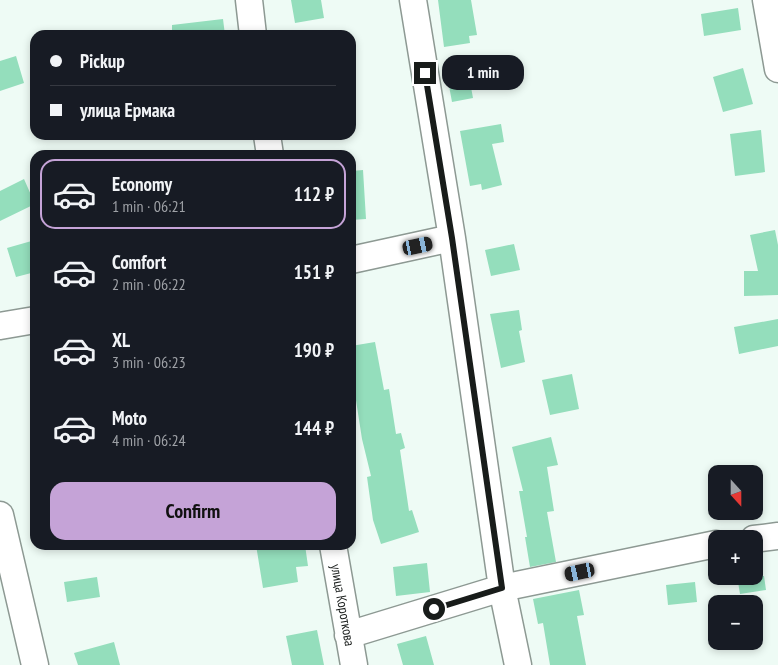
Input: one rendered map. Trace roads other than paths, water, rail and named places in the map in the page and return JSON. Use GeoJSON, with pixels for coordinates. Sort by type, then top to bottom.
{"type":"FeatureCollection","features":[{"type":"Feature","properties":{"kind":"street"},"geometry":{"type":"LineString","coordinates":[[249,0],[252,30]]}},
{"type":"Feature","properties":{"kind":"street"},"geometry":{"type":"LineString","coordinates":[[413,0],[452,238],[502,588],[518,665]]}},
{"type":"Feature","properties":{"kind":"street"},"geometry":{"type":"LineString","coordinates":[[766,0],[778,69]]}},
{"type":"Feature","properties":{"kind":"street"},"geometry":{"type":"LineString","coordinates":[[356,259],[452,238]]}},
{"type":"Feature","properties":{"kind":"street"},"geometry":{"type":"LineString","coordinates":[[0,326],[30,321]]}},
{"type":"Feature","properties":{"kind":"street"},"geometry":{"type":"LineString","coordinates":[[0,515],[35,665]]}},
{"type":"Feature","properties":{"kind":"street"},"geometry":{"type":"LineString","coordinates":[[763,538],[778,536]]}},
{"type":"Feature","properties":{"kind":"street"},"geometry":{"type":"LineString","coordinates":[[348,635],[502,588],[708,546]]}},
{"type":"Feature","properties":{"kind":"street","name":"улица Короткова"},"geometry":{"type":"LineString","coordinates":[[334,550],[354,665]]}}]}
